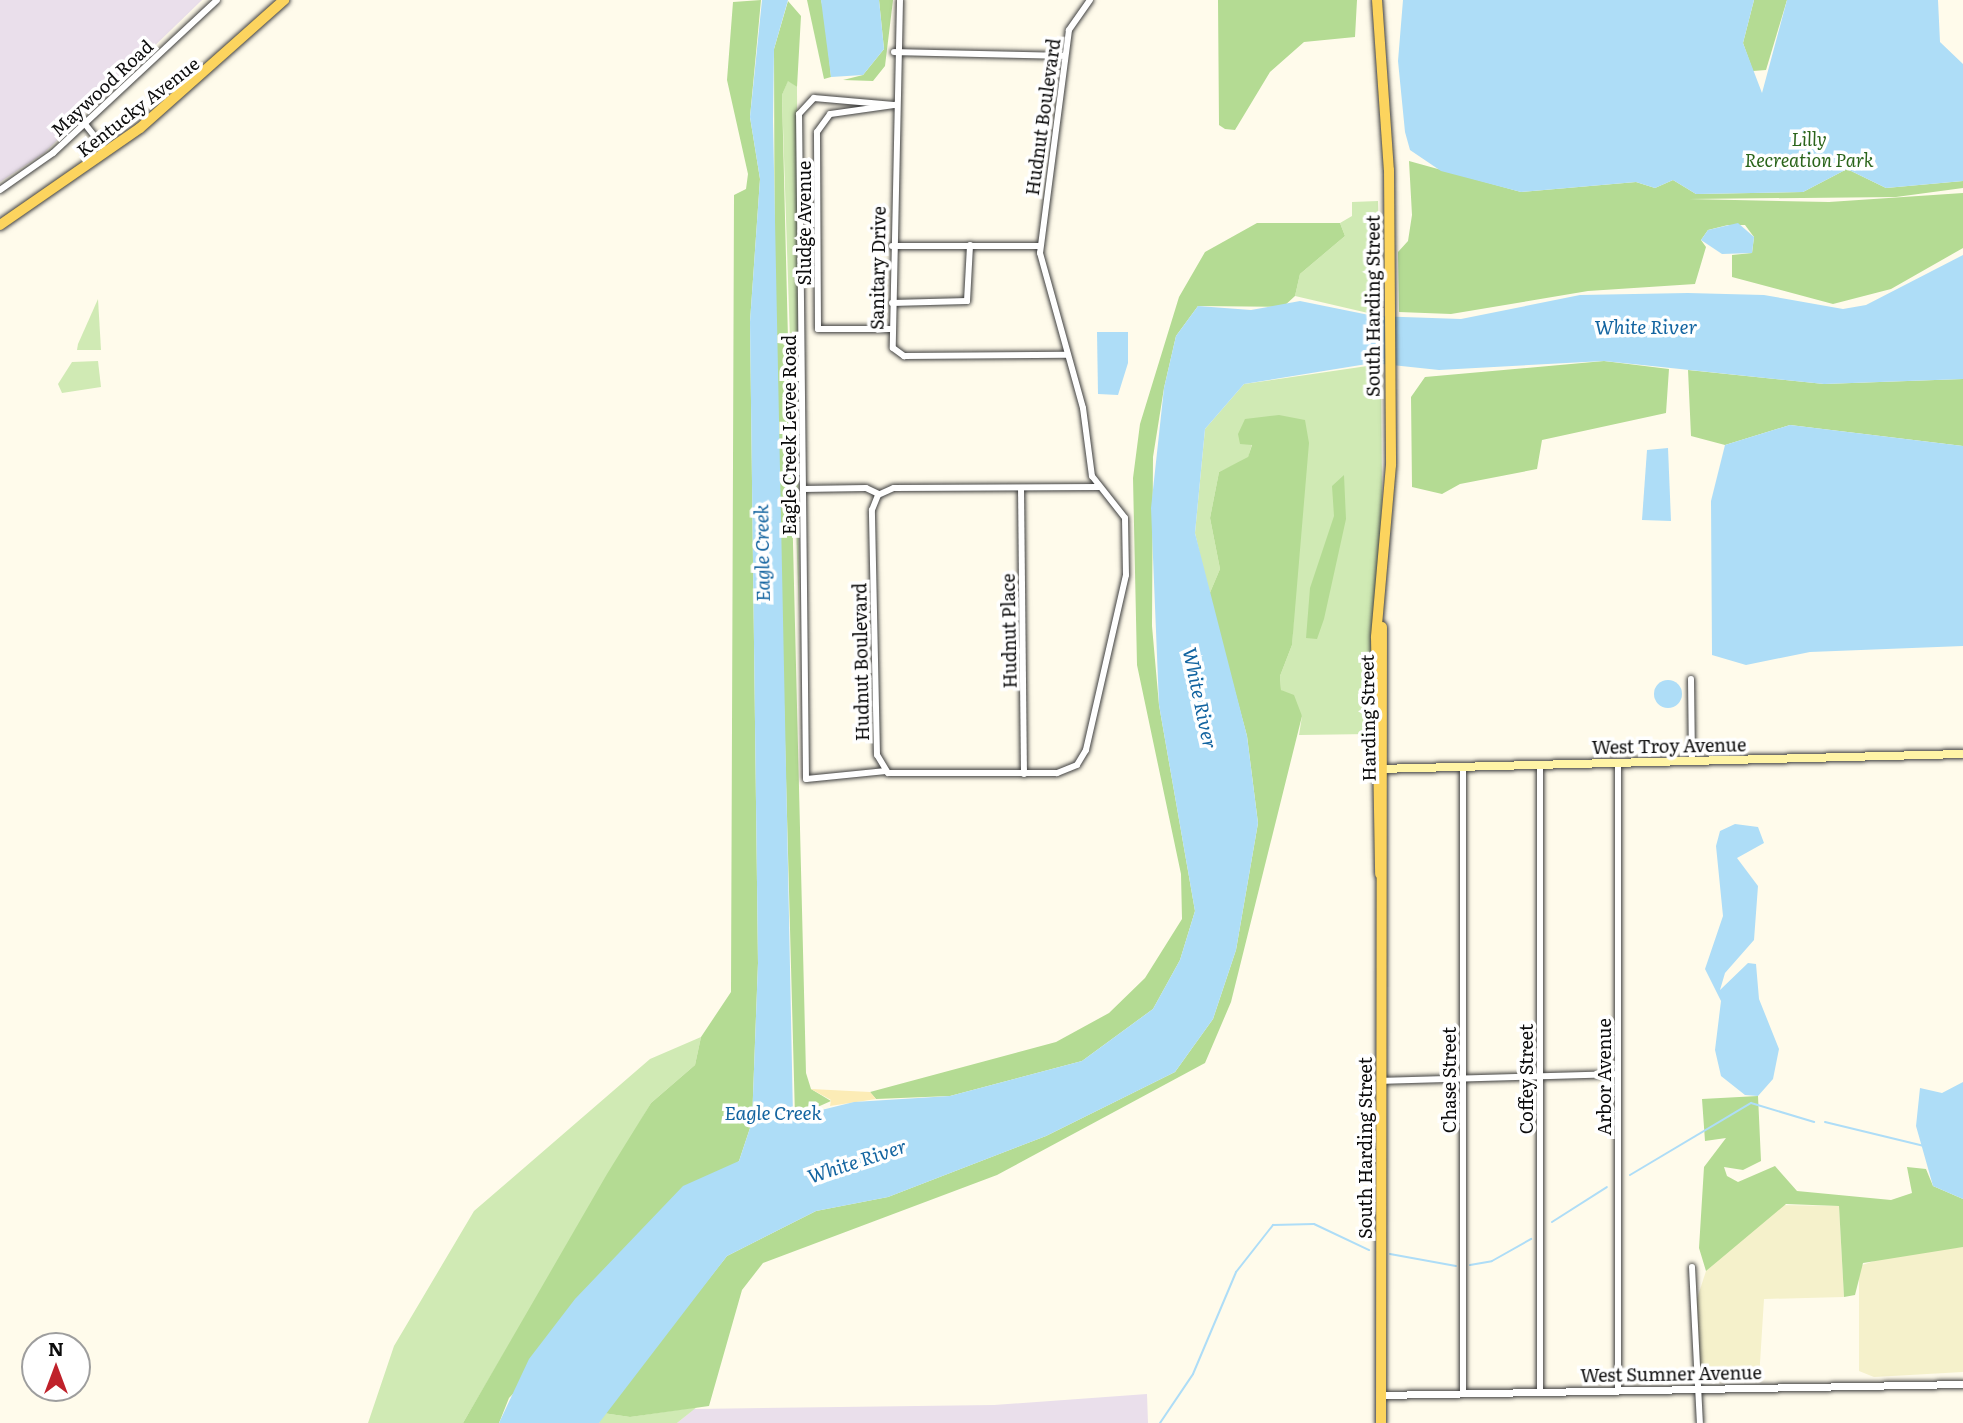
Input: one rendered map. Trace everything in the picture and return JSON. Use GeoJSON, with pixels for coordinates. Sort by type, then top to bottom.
{"type":"FeatureCollection","features":[{"type":"Feature","properties":{"kind":"main road","name":"Kentucky Avenue"},"geometry":{"type":"LineString","coordinates":[[0,225],[107,154],[284,0]]}},
{"type":"Feature","properties":{"kind":"main road","name":"South Harding Street"},"geometry":{"type":"LineString","coordinates":[[1377,0],[1388,245],[1390,432],[1380,613]]}},
{"type":"Feature","properties":{"kind":"main road","name":"Harding Street"},"geometry":{"type":"LineString","coordinates":[[1380,613],[1380,874]]}},
{"type":"Feature","properties":{"kind":"main road","name":"West Troy Avenue"},"geometry":{"type":"LineString","coordinates":[[1380,769],[1963,754]]}},
{"type":"Feature","properties":{"kind":"main road","name":"South Harding Street"},"geometry":{"type":"LineString","coordinates":[[1380,874],[1381,1423]]}},
{"type":"Feature","properties":{"kind":"street","name":"Maywood Road"},"geometry":{"type":"LineString","coordinates":[[0,190],[85,124],[217,0]]}},
{"type":"Feature","properties":{"kind":"street","name":"Sanitary Drive"},"geometry":{"type":"LineString","coordinates":[[900,0],[894,52],[891,303],[893,348],[904,356],[1067,355]]}},
{"type":"Feature","properties":{"kind":"street","name":"Hudnut Boulevard"},"geometry":{"type":"LineString","coordinates":[[1090,0],[1069,30],[1040,246],[1099,487]]}},
{"type":"Feature","properties":{"kind":"street"},"geometry":{"type":"LineString","coordinates":[[894,52],[1065,56]]}},
{"type":"Feature","properties":{"kind":"street","name":"Eagle Creek Levee Road"},"geometry":{"type":"LineString","coordinates":[[886,771],[806,779],[800,109],[814,98],[894,105]]}},
{"type":"Feature","properties":{"kind":"street","name":"Sludge Avenue"},"geometry":{"type":"LineString","coordinates":[[891,329],[818,329],[817,132],[835,112],[894,105]]}},
{"type":"Feature","properties":{"kind":"street"},"geometry":{"type":"LineString","coordinates":[[85,124],[103,140],[107,154]]}},
{"type":"Feature","properties":{"kind":"street"},"geometry":{"type":"LineString","coordinates":[[891,303],[967,302],[970,245]]}},
{"type":"Feature","properties":{"kind":"street"},"geometry":{"type":"LineString","coordinates":[[892,246],[1040,246]]}},
{"type":"Feature","properties":{"kind":"street"},"geometry":{"type":"LineString","coordinates":[[803,489],[866,488],[879,494],[894,488],[1099,487],[1124,512],[1126,565],[1086,750],[1065,772],[1024,774],[886,771]]}},
{"type":"Feature","properties":{"kind":"street","name":"Hudnut Place"},"geometry":{"type":"LineString","coordinates":[[1021,488],[1024,774]]}},
{"type":"Feature","properties":{"kind":"street","name":"Hudnut Boulevard"},"geometry":{"type":"LineString","coordinates":[[879,494],[872,510],[877,755],[886,771]]}},
{"type":"Feature","properties":{"kind":"street"},"geometry":{"type":"LineString","coordinates":[[1691,680],[1692,761]]}},
{"type":"Feature","properties":{"kind":"street","name":"Arbor Avenue"},"geometry":{"type":"LineString","coordinates":[[1618,763],[1618,1391]]}},
{"type":"Feature","properties":{"kind":"street","name":"Coffey Street"},"geometry":{"type":"LineString","coordinates":[[1540,765],[1540,1392]]}},
{"type":"Feature","properties":{"kind":"street","name":"Chase Street"},"geometry":{"type":"LineString","coordinates":[[1463,767],[1464,1393]]}},
{"type":"Feature","properties":{"kind":"street"},"geometry":{"type":"LineString","coordinates":[[1380,1081],[1617,1074]]}},
{"type":"Feature","properties":{"kind":"street"},"geometry":{"type":"LineString","coordinates":[[1692,1267],[1700,1423]]}},
{"type":"Feature","properties":{"kind":"street","name":"West Sumner Avenue"},"geometry":{"type":"LineString","coordinates":[[1380,1395],[1963,1384]]}},
{"type":"Feature","properties":{"kind":"shaded area"},"geometry":{"type":"Polygon","coordinates":[[[0,0],[202,0],[44,153],[0,182],[0,0]]]}},
{"type":"Feature","properties":{"kind":"shaded area"},"geometry":{"type":"Polygon","coordinates":[[[1780,1205],[1839,1206],[1844,1297],[1764,1299],[1759,1379],[1698,1380],[1696,1302],[1706,1271],[1780,1205]]]}},
{"type":"Feature","properties":{"kind":"shaded area"},"geometry":{"type":"Polygon","coordinates":[[[1963,1247],[1963,1372],[1874,1377],[1859,1371],[1859,1266],[1898,1253],[1963,1247]]]}},
{"type":"Feature","properties":{"kind":"shaded area"},"geometry":{"type":"Polygon","coordinates":[[[1147,1394],[1148,1423],[677,1423],[694,1409],[994,1405],[1147,1394]]]}},
{"type":"Feature","properties":{"kind":"green space"},"geometry":{"type":"Polygon","coordinates":[[[761,0],[750,117],[760,179],[750,322],[758,963],[752,1122],[739,1161],[509,1398],[499,1423],[463,1423],[651,1103],[695,1065],[701,1037],[731,992],[734,195],[746,189],[748,174],[727,80],[733,2],[761,0]]]}},
{"type":"Feature","properties":{"kind":"green space"},"geometry":{"type":"Polygon","coordinates":[[[807,0],[821,0],[825,16],[831,77],[824,79],[807,0]]]}},
{"type":"Feature","properties":{"kind":"green space"},"geometry":{"type":"Polygon","coordinates":[[[879,0],[893,0],[885,66],[873,81],[843,80],[863,75],[884,49],[879,0]]]}},
{"type":"Feature","properties":{"kind":"green space"},"geometry":{"type":"Polygon","coordinates":[[[1218,0],[1357,0],[1355,37],[1304,42],[1270,72],[1235,130],[1225,129],[1219,125],[1218,0]]]}},
{"type":"Feature","properties":{"kind":"green space"},"geometry":{"type":"Polygon","coordinates":[[[1754,0],[1787,0],[1766,70],[1753,71],[1743,43],[1754,0]]]}},
{"type":"Feature","properties":{"kind":"green space"},"geometry":{"type":"Polygon","coordinates":[[[788,1],[801,16],[797,87],[788,81],[782,95],[806,1073],[811,1089],[831,1101],[795,1117],[775,363],[774,49],[788,1]]]}},
{"type":"Feature","properties":{"kind":"green space"},"geometry":{"type":"Polygon","coordinates":[[[788,80],[797,87],[799,618],[782,95],[788,80]]]}},
{"type":"Feature","properties":{"kind":"green space"},"geometry":{"type":"Polygon","coordinates":[[[1409,161],[1521,192],[1636,182],[1655,188],[1673,180],[1696,194],[1803,192],[1847,169],[1886,188],[1963,181],[1963,188],[1896,197],[1689,199],[1829,202],[1963,193],[1963,248],[1891,289],[1833,304],[1732,277],[1732,255],[1752,253],[1754,237],[1745,225],[1728,225],[1708,230],[1701,240],[1706,247],[1695,284],[1588,291],[1451,314],[1399,312],[1398,252],[1408,241],[1412,215],[1409,161]]]}},
{"type":"Feature","properties":{"kind":"green space"},"geometry":{"type":"Polygon","coordinates":[[[1378,201],[1381,316],[1295,296],[1300,274],[1345,236],[1340,223],[1352,216],[1352,202],[1378,201]]]}},
{"type":"Feature","properties":{"kind":"green space"},"geometry":{"type":"Polygon","coordinates":[[[1257,223],[1340,223],[1345,236],[1300,274],[1295,296],[1283,307],[1198,306],[1176,336],[1164,388],[1153,457],[1152,626],[1159,705],[1195,911],[1180,960],[1153,1009],[1082,1061],[950,1096],[876,1099],[870,1092],[1056,1042],[1109,1013],[1145,978],[1182,919],[1181,874],[1137,665],[1133,478],[1140,424],[1179,297],[1205,252],[1257,223]]]}},
{"type":"Feature","properties":{"kind":"green space"},"geometry":{"type":"Polygon","coordinates":[[[98,299],[101,350],[77,350],[78,344],[98,299]]]}},
{"type":"Feature","properties":{"kind":"green space"},"geometry":{"type":"Polygon","coordinates":[[[98,361],[101,387],[62,393],[58,384],[72,362],[98,361]]]}},
{"type":"Feature","properties":{"kind":"green space"},"geometry":{"type":"Polygon","coordinates":[[[1604,361],[1669,369],[1666,413],[1542,440],[1537,469],[1460,484],[1442,494],[1412,487],[1411,397],[1425,377],[1604,361]]]}},
{"type":"Feature","properties":{"kind":"green space"},"geometry":{"type":"Polygon","coordinates":[[[1381,364],[1382,499],[1370,734],[1299,735],[1302,716],[1281,690],[1280,676],[1292,645],[1305,420],[1252,444],[1248,458],[1219,472],[1210,518],[1220,569],[1209,595],[1195,533],[1205,429],[1244,384],[1381,364]]]}},
{"type":"Feature","properties":{"kind":"green space"},"geometry":{"type":"Polygon","coordinates":[[[1688,370],[1824,384],[1963,379],[1963,446],[1790,425],[1725,445],[1691,436],[1688,370]]]}},
{"type":"Feature","properties":{"kind":"green space"},"geometry":{"type":"Polygon","coordinates":[[[1279,415],[1305,420],[1309,443],[1292,645],[1280,676],[1281,690],[1294,695],[1302,716],[1231,1002],[1205,1063],[997,1175],[763,1263],[742,1290],[709,1406],[630,1417],[603,1413],[727,1256],[816,1211],[888,1197],[1046,1136],[1175,1072],[1213,1019],[1236,950],[1258,823],[1247,736],[1209,595],[1220,569],[1210,518],[1219,472],[1248,457],[1252,445],[1240,444],[1238,434],[1245,419],[1279,415]]]}},
{"type":"Feature","properties":{"kind":"green space"},"geometry":{"type":"Polygon","coordinates":[[[1344,475],[1346,519],[1324,619],[1317,639],[1306,638],[1310,588],[1334,516],[1332,486],[1344,475]]]}},
{"type":"Feature","properties":{"kind":"green space"},"geometry":{"type":"Polygon","coordinates":[[[701,1037],[695,1065],[651,1103],[463,1423],[368,1423],[394,1346],[474,1211],[650,1059],[701,1037]]]}},
{"type":"Feature","properties":{"kind":"green space"},"geometry":{"type":"Polygon","coordinates":[[[1758,1096],[1761,1161],[1743,1170],[1724,1167],[1727,1176],[1738,1182],[1775,1166],[1797,1191],[1891,1200],[1912,1193],[1907,1167],[1926,1169],[1933,1186],[1963,1199],[1963,1247],[1863,1263],[1855,1295],[1844,1297],[1839,1206],[1786,1204],[1706,1271],[1699,1248],[1704,1167],[1726,1138],[1705,1141],[1702,1099],[1758,1096]]]}},
{"type":"Feature","properties":{"kind":"green space"},"geometry":{"type":"Polygon","coordinates":[[[697,1407],[677,1423],[599,1423],[603,1413],[630,1417],[697,1407]]]}},
{"type":"Feature","properties":{"kind":"sand"},"geometry":{"type":"Polygon","coordinates":[[[811,1089],[870,1092],[876,1099],[830,1106],[831,1100],[811,1089]]]}},
{"type":"Feature","properties":{"kind":"water"},"geometry":{"type":"Polygon","coordinates":[[[762,0],[788,0],[774,49],[773,121],[793,1117],[854,1102],[950,1096],[1082,1061],[1153,1009],[1180,960],[1195,911],[1159,705],[1151,508],[1164,388],[1176,336],[1198,306],[1251,310],[1300,301],[1374,316],[1461,319],[1580,295],[1688,293],[1764,295],[1843,309],[1866,305],[1963,255],[1963,379],[1824,384],[1604,361],[1439,370],[1373,363],[1244,384],[1205,429],[1195,533],[1247,736],[1258,823],[1236,950],[1213,1019],[1175,1072],[1046,1136],[888,1197],[816,1211],[727,1256],[599,1423],[499,1423],[529,1359],[575,1299],[683,1186],[739,1161],[752,1122],[758,963],[750,322],[760,179],[750,117],[762,0]]]}},
{"type":"Feature","properties":{"kind":"water"},"geometry":{"type":"Polygon","coordinates":[[[821,0],[879,0],[884,49],[863,75],[831,77],[821,0]]]}},
{"type":"Feature","properties":{"kind":"water"},"geometry":{"type":"Polygon","coordinates":[[[1403,0],[1754,0],[1743,43],[1762,93],[1787,0],[1938,0],[1940,42],[1963,64],[1963,181],[1886,188],[1847,169],[1803,192],[1696,194],[1673,180],[1655,188],[1636,182],[1521,192],[1441,171],[1410,150],[1405,132],[1398,61],[1403,0]]]}},
{"type":"Feature","properties":{"kind":"water"},"geometry":{"type":"Polygon","coordinates":[[[1738,223],[1754,237],[1752,253],[1722,254],[1701,240],[1708,230],[1738,223]]]}},
{"type":"Feature","properties":{"kind":"water"},"geometry":{"type":"Polygon","coordinates":[[[1097,332],[1128,332],[1128,363],[1118,395],[1098,394],[1097,332]]]}},
{"type":"Feature","properties":{"kind":"water"},"geometry":{"type":"Polygon","coordinates":[[[1790,425],[1963,446],[1963,646],[1810,652],[1746,665],[1712,655],[1711,501],[1725,445],[1790,425]]]}},
{"type":"Feature","properties":{"kind":"water"},"geometry":{"type":"Polygon","coordinates":[[[1668,448],[1671,521],[1642,520],[1647,450],[1668,448]]]}},
{"type":"Feature","properties":{"kind":"water"},"geometry":{"type":"Polygon","coordinates":[[[1668,680],[1678,684],[1682,694],[1678,704],[1668,708],[1658,704],[1654,694],[1658,684],[1668,680]]]}},
{"type":"Feature","properties":{"kind":"water"},"geometry":{"type":"Polygon","coordinates":[[[1735,824],[1758,827],[1764,843],[1737,858],[1758,886],[1754,940],[1725,973],[1720,990],[1748,963],[1756,964],[1759,999],[1779,1049],[1773,1079],[1758,1096],[1745,1095],[1721,1076],[1715,1050],[1721,1001],[1705,969],[1723,916],[1716,846],[1720,831],[1735,824]]]}},
{"type":"Feature","properties":{"kind":"water"},"geometry":{"type":"Polygon","coordinates":[[[1963,1082],[1963,1199],[1933,1186],[1916,1126],[1920,1088],[1942,1093],[1963,1082]]]}},
{"type":"Feature","properties":{"kind":"waterway"},"geometry":{"type":"LineString","coordinates":[[1630,1175],[1751,1103],[1814,1122]]}},
{"type":"Feature","properties":{"kind":"waterway"},"geometry":{"type":"LineString","coordinates":[[1825,1122],[1924,1146]]}},
{"type":"Feature","properties":{"kind":"waterway"},"geometry":{"type":"LineString","coordinates":[[1552,1222],[1607,1187]]}},
{"type":"Feature","properties":{"kind":"waterway"},"geometry":{"type":"LineString","coordinates":[[1160,1423],[1193,1374],[1236,1272],[1273,1225],[1314,1224],[1369,1250]]}},
{"type":"Feature","properties":{"kind":"waterway"},"geometry":{"type":"LineString","coordinates":[[1470,1265],[1492,1261],[1531,1239]]}},
{"type":"Feature","properties":{"kind":"waterway"},"geometry":{"type":"LineString","coordinates":[[1390,1254],[1456,1266]]}},
{"type":"Feature","properties":{"kind":"park label","name":"Lilly Recreation Park"},"geometry":{"type":"Point","coordinates":[1809,150]}},
{"type":"Feature","properties":{"kind":"water label","name":"White River"},"geometry":{"type":"Point","coordinates":[1646,327]}},
{"type":"Feature","properties":{"kind":"water label","name":"Eagle Creek"},"geometry":{"type":"Point","coordinates":[762,553]}},
{"type":"Feature","properties":{"kind":"water label","name":"White River"},"geometry":{"type":"Point","coordinates":[1200,698]}},
{"type":"Feature","properties":{"kind":"water label","name":"Eagle Creek"},"geometry":{"type":"Point","coordinates":[773,1113]}},
{"type":"Feature","properties":{"kind":"water label","name":"White River"},"geometry":{"type":"Point","coordinates":[857,1161]}}]}
